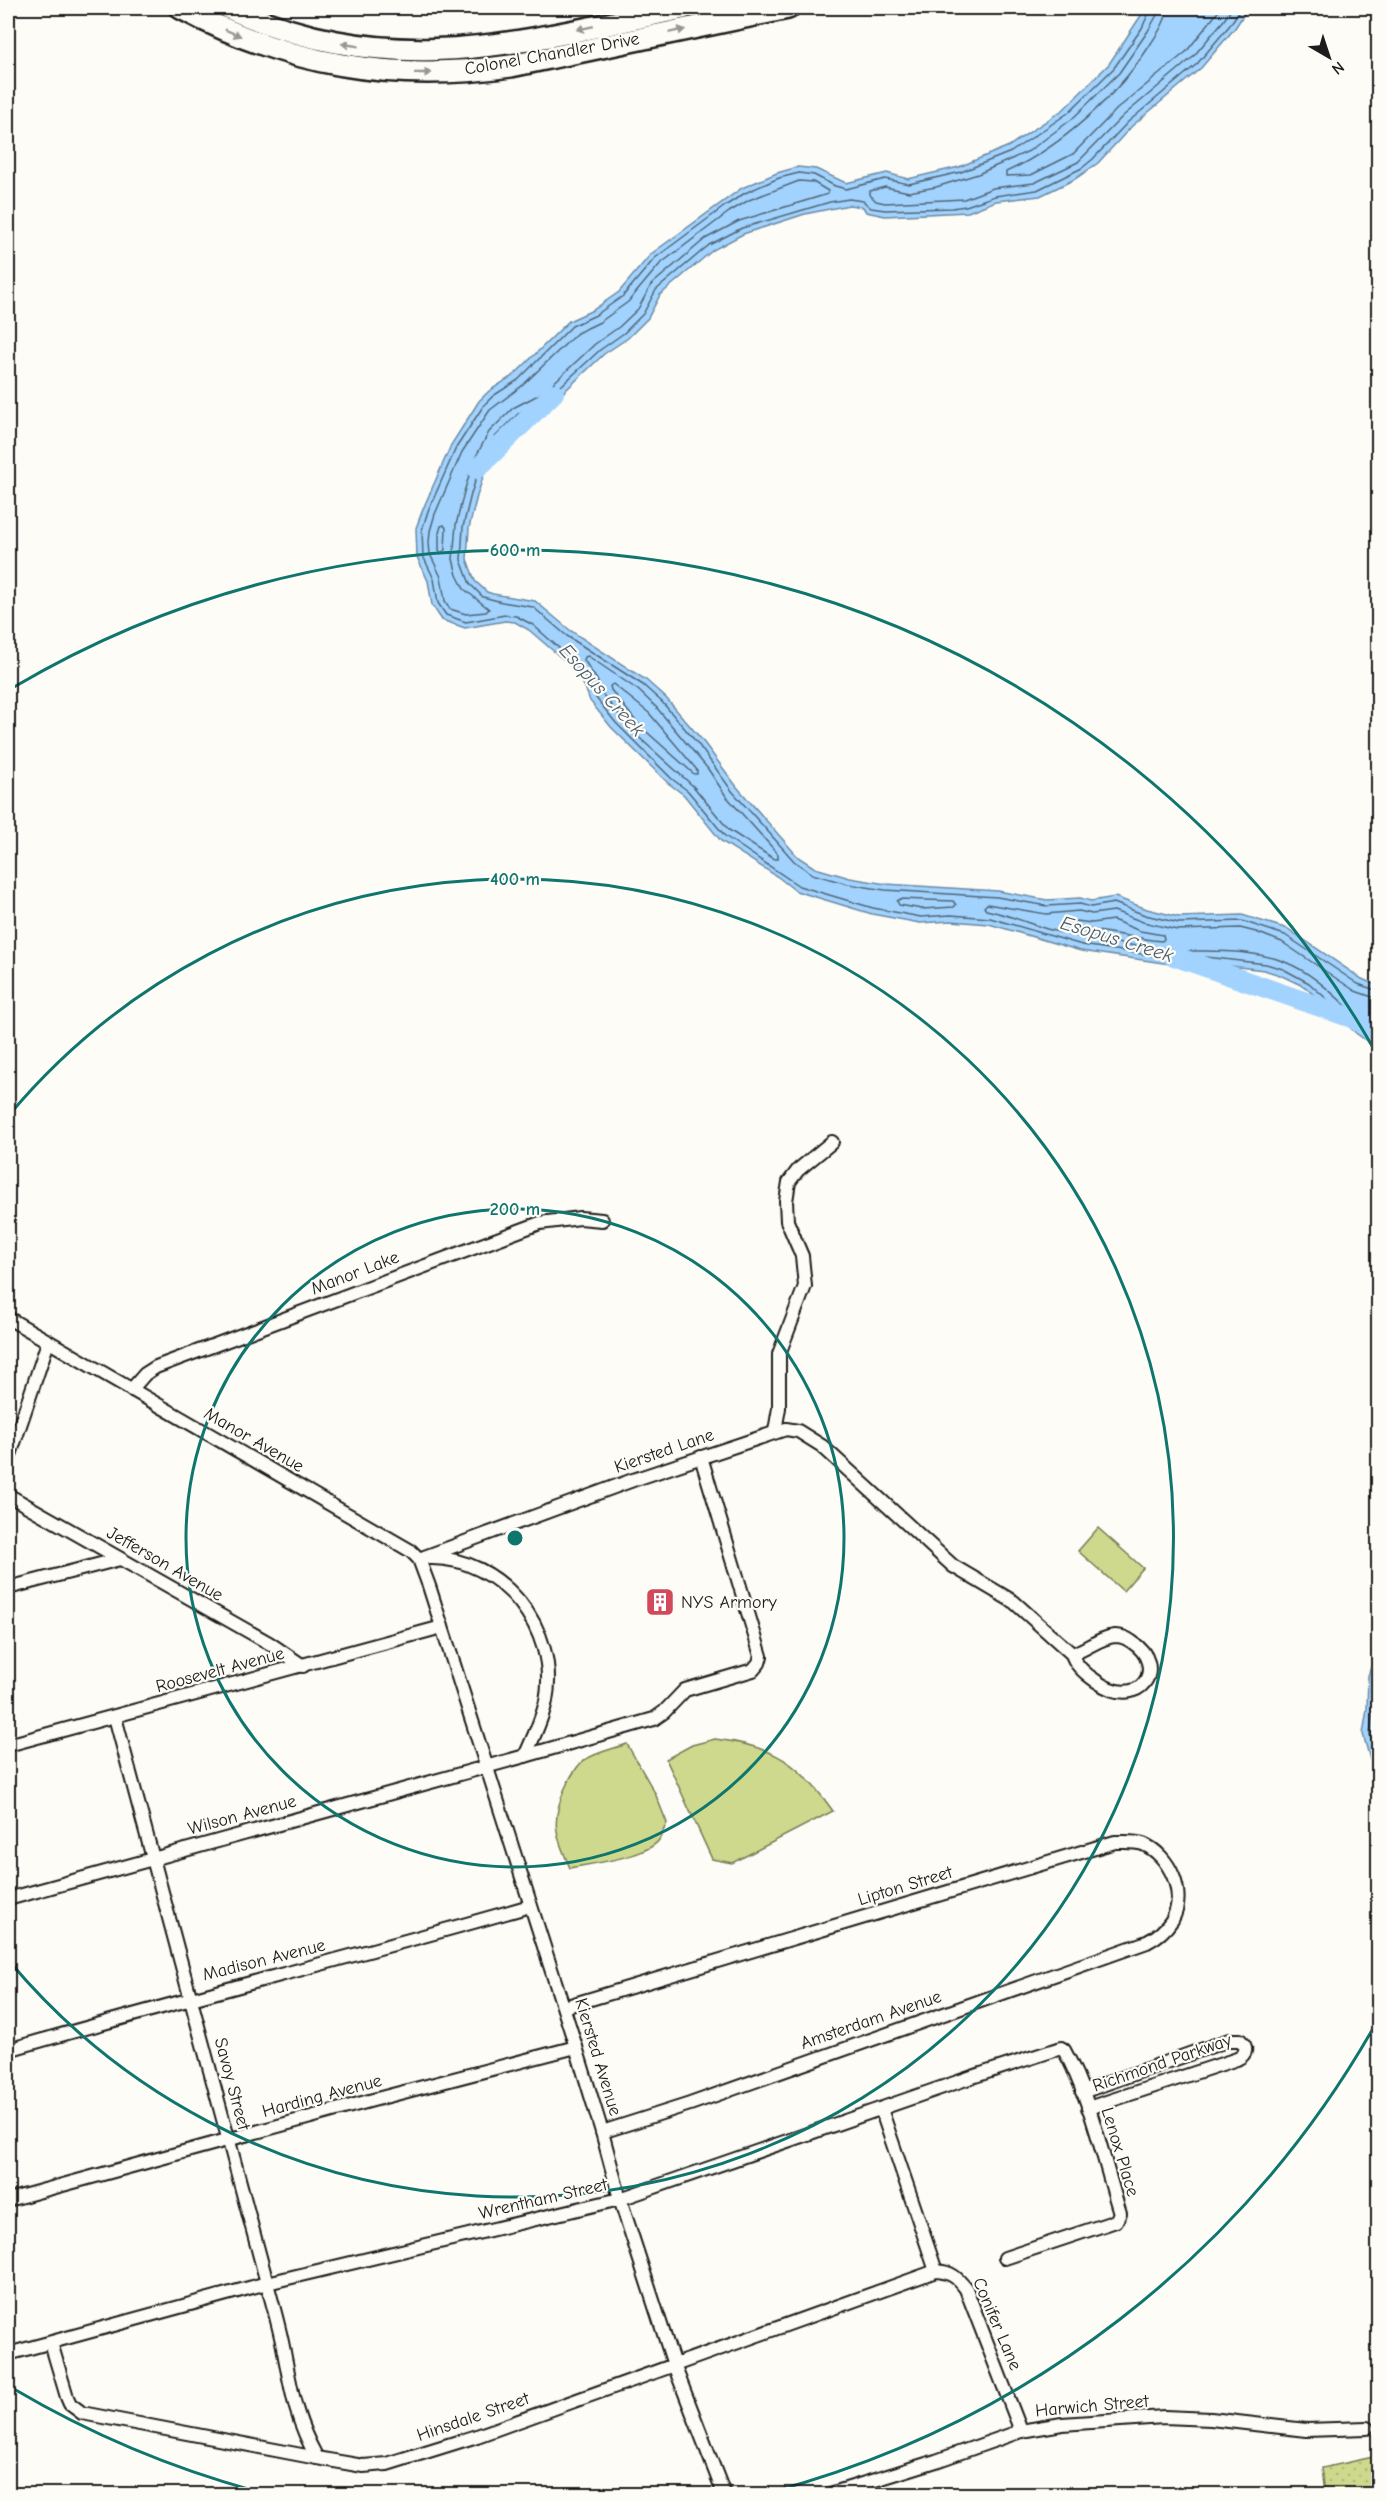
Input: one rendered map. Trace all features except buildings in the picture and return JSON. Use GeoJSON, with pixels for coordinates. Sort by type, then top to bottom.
{"type":"FeatureCollection","features":[{"type":"Feature","properties":{"kind":"highway","name":"Colonel Chandler Drive"},"geometry":{"type":"LineString","coordinates":[[181,8],[237,35],[295,55],[358,68],[425,73],[511,66],[788,8]]}},
{"type":"Feature","properties":{"kind":"highway","name":"Colonel Chandler Drive"},"geometry":{"type":"LineString","coordinates":[[229,8],[273,26],[321,39],[361,47],[425,51],[508,44],[683,8]]}},
{"type":"Feature","properties":{"kind":"street"},"geometry":{"type":"LineString","coordinates":[[775,1431],[779,1408],[779,1354],[805,1286],[802,1256],[787,1221],[789,1182],[798,1170],[832,1142]]}},
{"type":"Feature","properties":{"kind":"street","name":"Manor Lake"},"geometry":{"type":"LineString","coordinates":[[131,1390],[145,1374],[156,1367],[540,1223],[580,1218],[602,1220]]}},
{"type":"Feature","properties":{"kind":"street","name":"Manor Avenue"},"geometry":{"type":"LineString","coordinates":[[8,1318],[411,1551],[418,1559]]}},
{"type":"Feature","properties":{"kind":"street"},"geometry":{"type":"LineString","coordinates":[[8,1461],[48,1342]]}},
{"type":"Feature","properties":{"kind":"street","name":"Kiersted Lane"},"geometry":{"type":"LineString","coordinates":[[418,1559],[701,1456],[786,1429],[798,1431],[822,1446],[953,1566],[1014,1602],[1072,1654]]}},
{"type":"Feature","properties":{"kind":"street","name":"Wilson Avenue"},"geometry":{"type":"LineString","coordinates":[[8,1899],[487,1768],[654,1719],[685,1690],[753,1670],[761,1656],[701,1456]]}},
{"type":"Feature","properties":{"kind":"street","name":"Jefferson Avenue"},"geometry":{"type":"LineString","coordinates":[[8,1495],[269,1643],[303,1666]]}},
{"type":"Feature","properties":{"kind":"street"},"geometry":{"type":"LineString","coordinates":[[442,1628],[418,1559],[444,1558],[465,1563],[482,1571],[512,1592],[528,1612],[540,1635],[547,1662],[548,1681],[546,1700],[538,1727],[525,1756]]}},
{"type":"Feature","properties":{"kind":"street"},"geometry":{"type":"LineString","coordinates":[[8,1588],[120,1559]]}},
{"type":"Feature","properties":{"kind":"street","name":"Roosevelt Avenue"},"geometry":{"type":"LineString","coordinates":[[8,1745],[442,1628]]}},
{"type":"Feature","properties":{"kind":"street","name":"Kiersted Avenue"},"geometry":{"type":"LineString","coordinates":[[442,1628],[564,2007],[620,2199],[674,2365],[724,2494]]}},
{"type":"Feature","properties":{"kind":"street"},"geometry":{"type":"LineString","coordinates":[[1107,1637],[1121,1637],[1141,1649],[1149,1661],[1149,1670],[1138,1689],[1130,1692],[1113,1692],[1087,1674],[1072,1654],[1107,1637]]}},
{"type":"Feature","properties":{"kind":"street","name":"Savoy Street"},"geometry":{"type":"LineString","coordinates":[[116,1717],[267,2283],[284,2351],[296,2414],[303,2433],[317,2458]]}},
{"type":"Feature","properties":{"kind":"street","name":"Lipton Street"},"geometry":{"type":"LineString","coordinates":[[564,2007],[1115,1842],[1144,1844],[1160,1856],[1171,1870],[1176,1884],[1176,1908],[1172,1920],[1151,1940]]}},
{"type":"Feature","properties":{"kind":"street","name":"Madison Avenue"},"geometry":{"type":"LineString","coordinates":[[8,2049],[530,1906]]}},
{"type":"Feature","properties":{"kind":"street","name":"Amsterdam Avenue"},"geometry":{"type":"LineString","coordinates":[[602,2132],[690,2104],[1151,1940]]}},
{"type":"Feature","properties":{"kind":"street","name":"Richmond Parkway"},"geometry":{"type":"LineString","coordinates":[[1082,2092],[1229,2040],[1240,2040],[1245,2046],[1246,2051],[1243,2056],[1237,2059],[1088,2108]]}},
{"type":"Feature","properties":{"kind":"street","name":"Harding Avenue"},"geometry":{"type":"LineString","coordinates":[[8,2200],[576,2048]]}},
{"type":"Feature","properties":{"kind":"street","name":"Wrentham Street"},"geometry":{"type":"LineString","coordinates":[[8,2354],[267,2283],[620,2199],[1061,2048],[1065,2050],[1071,2061]]}},
{"type":"Feature","properties":{"kind":"street","name":"Lenox Place"},"geometry":{"type":"LineString","coordinates":[[1005,2259],[1117,2219],[1120,2213],[1071,2061]]}},
{"type":"Feature","properties":{"kind":"street"},"geometry":{"type":"LineString","coordinates":[[881,2109],[936,2271]]}},
{"type":"Feature","properties":{"kind":"street","name":"Hinsdale Street"},"geometry":{"type":"LineString","coordinates":[[51,2343],[70,2404],[82,2413],[363,2466],[387,2464],[410,2458],[936,2271]]}},
{"type":"Feature","properties":{"kind":"street","name":"Conifer Lane"},"geometry":{"type":"LineString","coordinates":[[936,2271],[949,2272],[958,2278],[966,2289],[1021,2431]]}},
{"type":"Feature","properties":{"kind":"street","name":"Harwich Street"},"geometry":{"type":"LineString","coordinates":[[830,2494],[936,2462],[1021,2431],[1062,2424],[1164,2417],[1211,2419],[1306,2430],[1367,2428]]}},
{"type":"Feature","properties":{"kind":"green space"},"geometry":{"type":"Polygon","coordinates":[[[1098,1528],[1143,1568],[1123,1591],[1078,1551],[1098,1528]]]}},
{"type":"Feature","properties":{"kind":"green space"},"geometry":{"type":"Polygon","coordinates":[[[715,1739],[754,1746],[784,1760],[809,1780],[833,1811],[732,1863],[712,1859],[666,1759],[692,1745],[715,1739]]]}},
{"type":"Feature","properties":{"kind":"green space"},"geometry":{"type":"Polygon","coordinates":[[[627,1744],[655,1793],[667,1823],[659,1840],[643,1851],[604,1862],[570,1868],[558,1837],[556,1820],[565,1788],[583,1761],[627,1744]]]}},
{"type":"Feature","properties":{"kind":"green space"},"geometry":{"type":"Polygon","coordinates":[[[1378,2456],[1378,2494],[1325,2494],[1322,2468],[1378,2456]]]}},
{"type":"Feature","properties":{"kind":"water"},"geometry":{"type":"Polygon","coordinates":[[[1146,8],[1248,8],[1235,28],[1201,68],[1132,126],[1098,163],[1075,179],[1040,196],[996,201],[968,212],[885,216],[866,212],[863,207],[849,205],[805,214],[743,234],[713,250],[660,295],[648,318],[628,338],[604,354],[551,404],[530,413],[500,441],[487,465],[477,496],[469,528],[467,559],[475,581],[487,592],[535,601],[571,631],[646,680],[666,698],[702,740],[737,787],[798,857],[815,868],[850,878],[886,884],[998,891],[1047,900],[1080,898],[1091,901],[1115,897],[1147,909],[1179,917],[1242,915],[1288,929],[1362,979],[1378,986],[1378,1049],[1357,1034],[1305,987],[1264,970],[1205,963],[1177,965],[1081,951],[989,924],[951,921],[920,923],[872,914],[796,891],[721,841],[684,795],[668,783],[611,727],[590,701],[585,687],[572,667],[529,630],[515,622],[505,621],[465,628],[442,620],[432,605],[428,581],[417,557],[416,528],[423,509],[451,445],[479,401],[489,391],[514,375],[569,321],[593,310],[619,292],[651,254],[742,188],[777,173],[798,167],[816,169],[846,183],[887,173],[908,179],[959,167],[1009,146],[1064,109],[1109,64],[1146,8]]]}},
{"type":"Feature","properties":{"kind":"water"},"geometry":{"type":"Polygon","coordinates":[[[1378,1646],[1378,1789],[1363,1734],[1367,1709],[1368,1676],[1378,1646]]]}},
{"type":"Feature","properties":{"kind":"waterway","name":"Esopus Creek"},"geometry":{"type":"LineString","coordinates":[[477,469],[554,393]]}},
{"type":"Feature","properties":{"kind":"waterway","name":"Esopus Creek"},"geometry":{"type":"LineString","coordinates":[[1171,955],[1352,1018],[1378,1034]]}},
{"type":"Feature","properties":{"kind":"place","name":"NYS Armory"},"geometry":{"type":"Point","coordinates":[660,1602]}}]}
